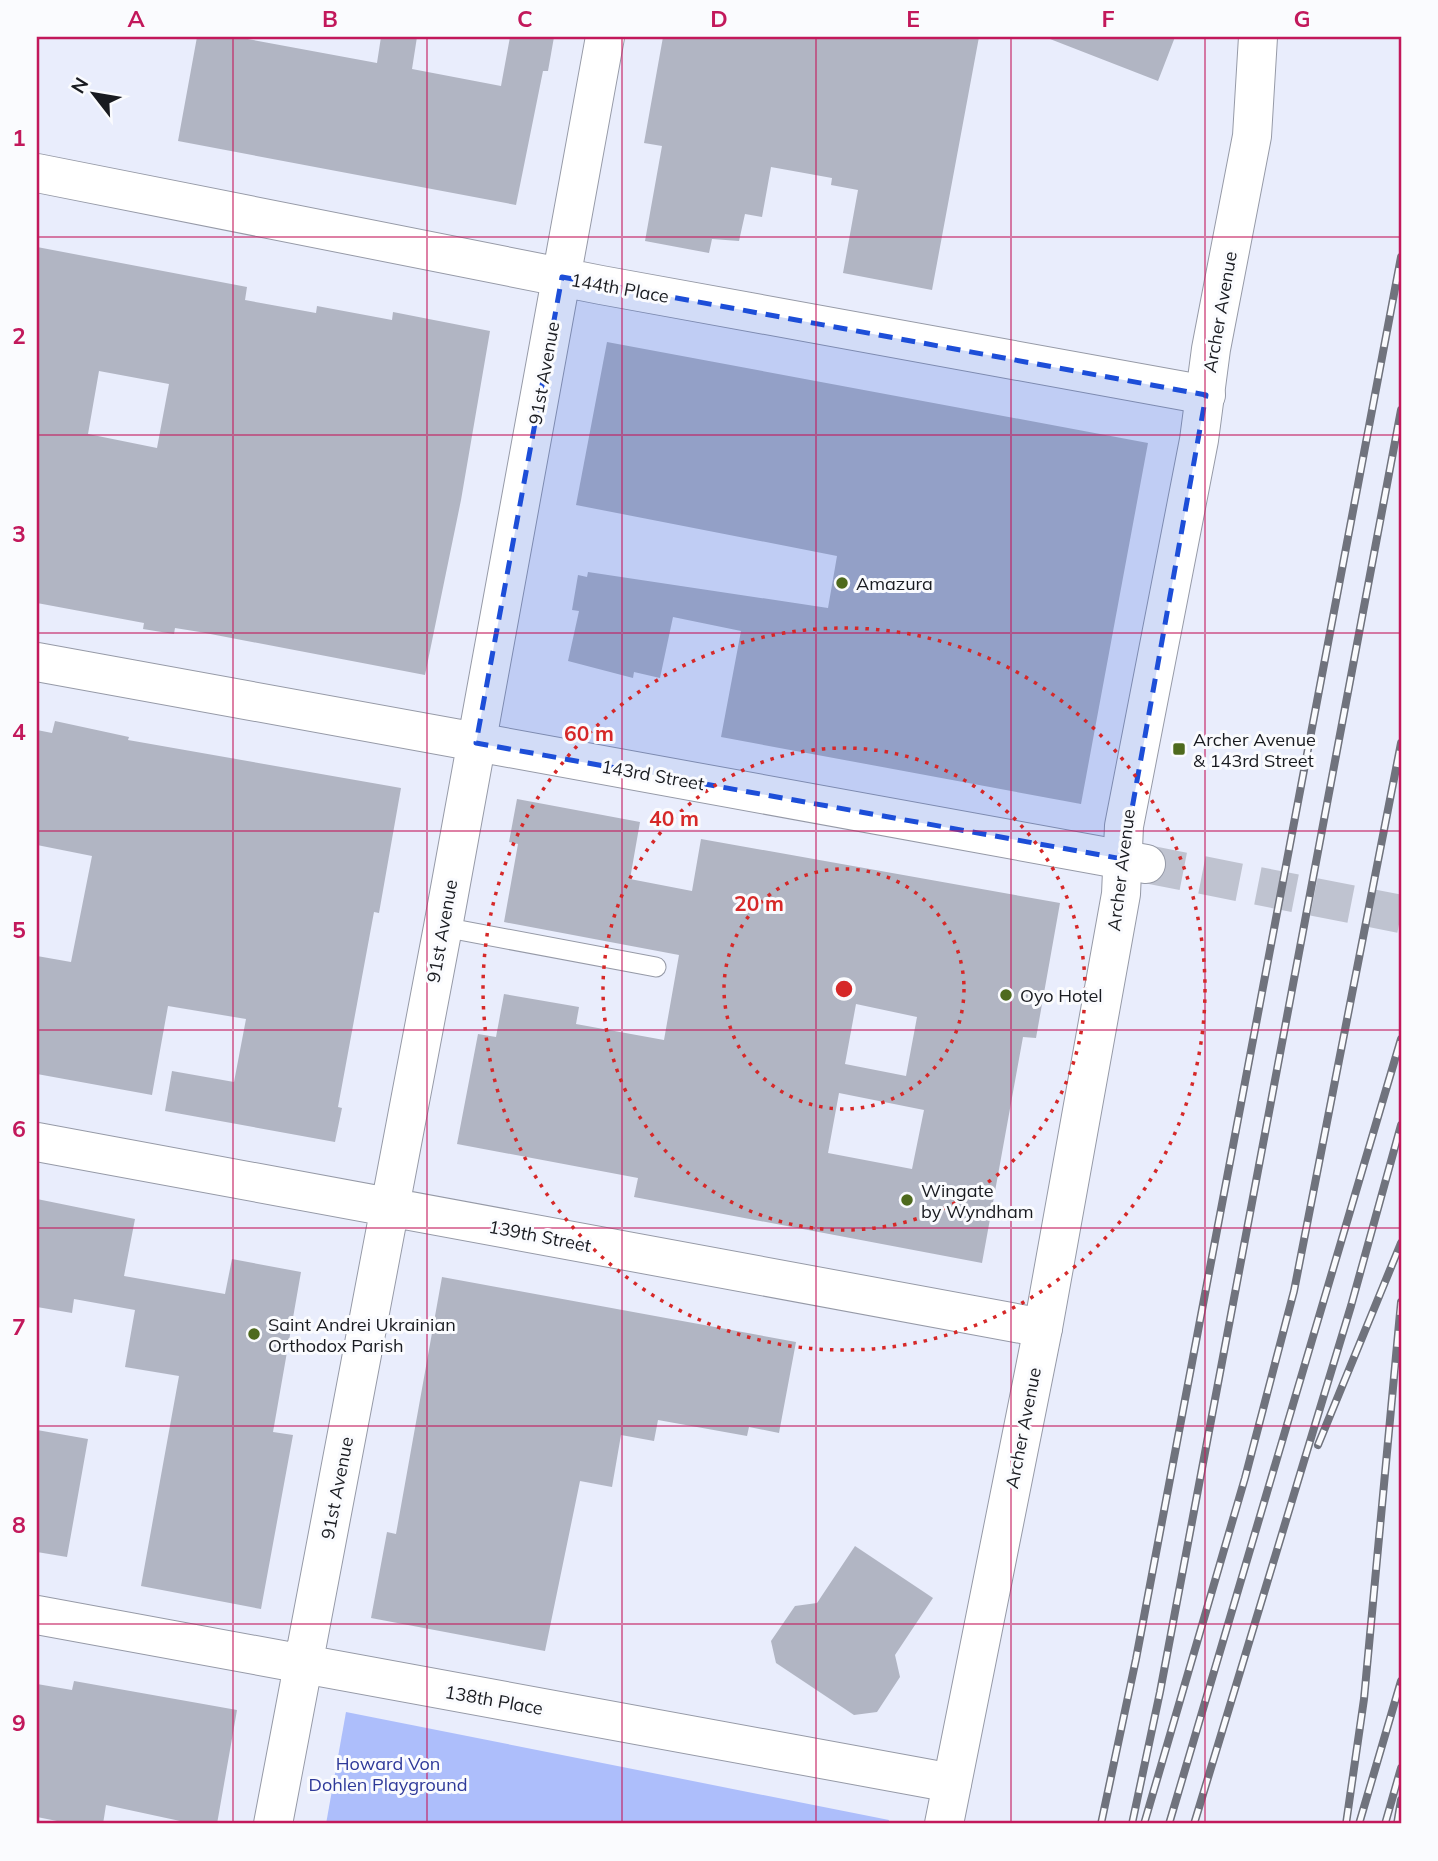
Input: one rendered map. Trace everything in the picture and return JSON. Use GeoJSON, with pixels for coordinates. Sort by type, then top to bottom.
{"type":"FeatureCollection","features":[{"type":"Feature","properties":{"kind":"street","name":"91st Avenue"},"geometry":{"type":"LineString","coordinates":[[273,1824],[443,927],[605,37]]}},
{"type":"Feature","properties":{"kind":"street","name":"Archer Avenue"},"geometry":{"type":"LineString","coordinates":[[944,1824],[1043,1328],[1121,894],[1134,861],[1124,826],[1252,136],[1258,37]]}},
{"type":"Feature","properties":{"kind":"street","name":"144th Place"},"geometry":{"type":"LineString","coordinates":[[37,173],[562,277],[1206,395]]}},
{"type":"Feature","properties":{"kind":"street","name":"143rd Street"},"geometry":{"type":"LineString","coordinates":[[37,662],[1134,861]]}},
{"type":"Feature","properties":{"kind":"street","name":"139th Street"},"geometry":{"type":"LineString","coordinates":[[37,1143],[1043,1328]]}},
{"type":"Feature","properties":{"kind":"street","name":"138th Place"},"geometry":{"type":"LineString","coordinates":[[37,1615],[952,1783]]}},
{"type":"Feature","properties":{"kind":"lane"},"geometry":{"type":"LineString","coordinates":[[443,927],[656,967]]}},
{"type":"Feature","properties":{"kind":"highlighted area"},"geometry":{"type":"Polygon","coordinates":[[[562,277],[1206,395],[1123,859],[476,743],[562,277]]]}},
{"type":"Feature","properties":{"kind":"green space","name":"Howard Von Dohlen Playground"},"geometry":{"type":"Polygon","coordinates":[[[346,1712],[889,1820],[888,1824],[326,1824],[346,1712]]]}},
{"type":"Feature","properties":{"kind":"building"},"geometry":{"type":"Polygon","coordinates":[[[197,37],[237,37],[377,63],[381,37],[417,37],[412,69],[501,86],[510,37],[554,37],[548,71],[543,71],[516,205],[178,141],[197,37]]]}},
{"type":"Feature","properties":{"kind":"building"},"geometry":{"type":"Polygon","coordinates":[[[663,37],[979,37],[932,290],[843,273],[858,190],[831,185],[832,178],[771,167],[762,217],[745,214],[739,241],[712,239],[709,253],[645,241],[662,146],[644,143],[663,37]]]}},
{"type":"Feature","properties":{"kind":"building"},"geometry":{"type":"Polygon","coordinates":[[[1050,37],[1175,37],[1158,81],[1050,37]]]}},
{"type":"Feature","properties":{"kind":"building"},"geometry":{"type":"Polygon","coordinates":[[[37,247],[247,287],[245,300],[316,313],[317,306],[392,320],[393,312],[490,331],[461,500],[425,675],[200,632],[175,628],[174,634],[143,629],[144,623],[37,603],[37,247]],[[99,371],[88,434],[157,448],[169,384],[99,371]]]}},
{"type":"Feature","properties":{"kind":"building"},"geometry":{"type":"Polygon","coordinates":[[[607,342],[1148,443],[1081,804],[721,737],[741,631],[673,617],[660,678],[634,672],[633,678],[568,661],[579,611],[572,610],[578,575],[587,577],[588,572],[828,608],[837,556],[576,505],[607,342]]]}},
{"type":"Feature","properties":{"kind":"building"},"geometry":{"type":"Polygon","coordinates":[[[55,721],[129,737],[128,740],[401,788],[379,913],[374,912],[338,1107],[342,1108],[335,1142],[165,1111],[172,1071],[234,1082],[246,1019],[168,1006],[152,1095],[37,1074],[37,956],[71,962],[92,856],[37,845],[37,730],[52,733],[55,721]]]}},
{"type":"Feature","properties":{"kind":"building"},"geometry":{"type":"Polygon","coordinates":[[[517,799],[640,822],[630,879],[692,891],[701,839],[1060,903],[1036,1038],[1023,1037],[982,1263],[634,1197],[638,1178],[457,1144],[478,1034],[496,1037],[504,994],[579,1007],[576,1024],[664,1040],[679,955],[504,922],[518,844],[509,842],[517,799]],[[856,1004],[845,1064],[906,1076],[917,1017],[856,1004]],[[839,1093],[828,1153],[912,1169],[924,1110],[839,1093]]]}},
{"type":"Feature","properties":{"kind":"building"},"geometry":{"type":"Polygon","coordinates":[[[37,1199],[135,1219],[124,1276],[225,1294],[232,1259],[301,1272],[273,1432],[293,1435],[261,1609],[141,1586],[179,1376],[125,1367],[135,1310],[74,1299],[72,1313],[37,1307],[37,1199]]]}},
{"type":"Feature","properties":{"kind":"building"},"geometry":{"type":"Polygon","coordinates":[[[442,1277],[796,1342],[779,1433],[749,1427],[747,1436],[658,1420],[654,1441],[621,1435],[612,1487],[580,1481],[545,1651],[371,1618],[387,1532],[396,1534],[442,1277]]]}},
{"type":"Feature","properties":{"kind":"building"},"geometry":{"type":"Polygon","coordinates":[[[37,1430],[88,1439],[67,1557],[37,1552],[37,1430]]]}},
{"type":"Feature","properties":{"kind":"building"},"geometry":{"type":"Polygon","coordinates":[[[855,1546],[933,1598],[895,1655],[900,1677],[877,1712],[854,1715],[776,1663],[771,1641],[795,1606],[817,1603],[855,1546]]]}},
{"type":"Feature","properties":{"kind":"building"},"geometry":{"type":"Polygon","coordinates":[[[74,1681],[237,1710],[217,1824],[194,1824],[106,1805],[103,1824],[72,1824],[37,1817],[37,1684],[72,1690],[74,1681]]]}},
{"type":"Feature","properties":{"kind":"tunnel"},"geometry":{"type":"LineString","coordinates":[[1146,864],[1401,914]]}},
{"type":"Feature","properties":{"kind":"railway"},"geometry":{"type":"LineString","coordinates":[[1101,1824],[1136,1659],[1401,257]]}},
{"type":"Feature","properties":{"kind":"railway"},"geometry":{"type":"LineString","coordinates":[[1132,1824],[1160,1692],[1401,410]]}},
{"type":"Feature","properties":{"kind":"railway"},"geometry":{"type":"LineString","coordinates":[[1144,1824],[1245,1478],[1294,1291],[1401,743]]}},
{"type":"Feature","properties":{"kind":"railway"},"geometry":{"type":"LineString","coordinates":[[1169,1824],[1401,1039]]}},
{"type":"Feature","properties":{"kind":"railway"},"geometry":{"type":"LineString","coordinates":[[1194,1824],[1351,1306],[1401,1125]]}},
{"type":"Feature","properties":{"kind":"railway"},"geometry":{"type":"LineString","coordinates":[[1318,1445],[1401,1243]]}},
{"type":"Feature","properties":{"kind":"railway"},"geometry":{"type":"LineString","coordinates":[[1346,1824],[1364,1699],[1401,1302]]}},
{"type":"Feature","properties":{"kind":"railway"},"geometry":{"type":"LineString","coordinates":[[1359,1824],[1401,1681]]}},
{"type":"Feature","properties":{"kind":"railway"},"geometry":{"type":"LineString","coordinates":[[1385,1824],[1401,1768]]}},
{"type":"Feature","properties":{"kind":"railway"},"geometry":{"type":"LineString","coordinates":[[1397,1824],[1401,1800]]}},
{"type":"Feature","properties":{"kind":"place","name":"Amazura"},"geometry":{"type":"Point","coordinates":[842,583]}},
{"type":"Feature","properties":{"kind":"place","name":"Archer Avenue & 143rd Street"},"geometry":{"type":"Point","coordinates":[1179,749]}},
{"type":"Feature","properties":{"kind":"place","name":"Oyo Hotel"},"geometry":{"type":"Point","coordinates":[1006,995]}},
{"type":"Feature","properties":{"kind":"place","name":"Wingate by Wyndham"},"geometry":{"type":"Point","coordinates":[907,1200]}},
{"type":"Feature","properties":{"kind":"place","name":"Saint Andrei Ukrainian Orthodox Parish"},"geometry":{"type":"Point","coordinates":[254,1334]}}]}
